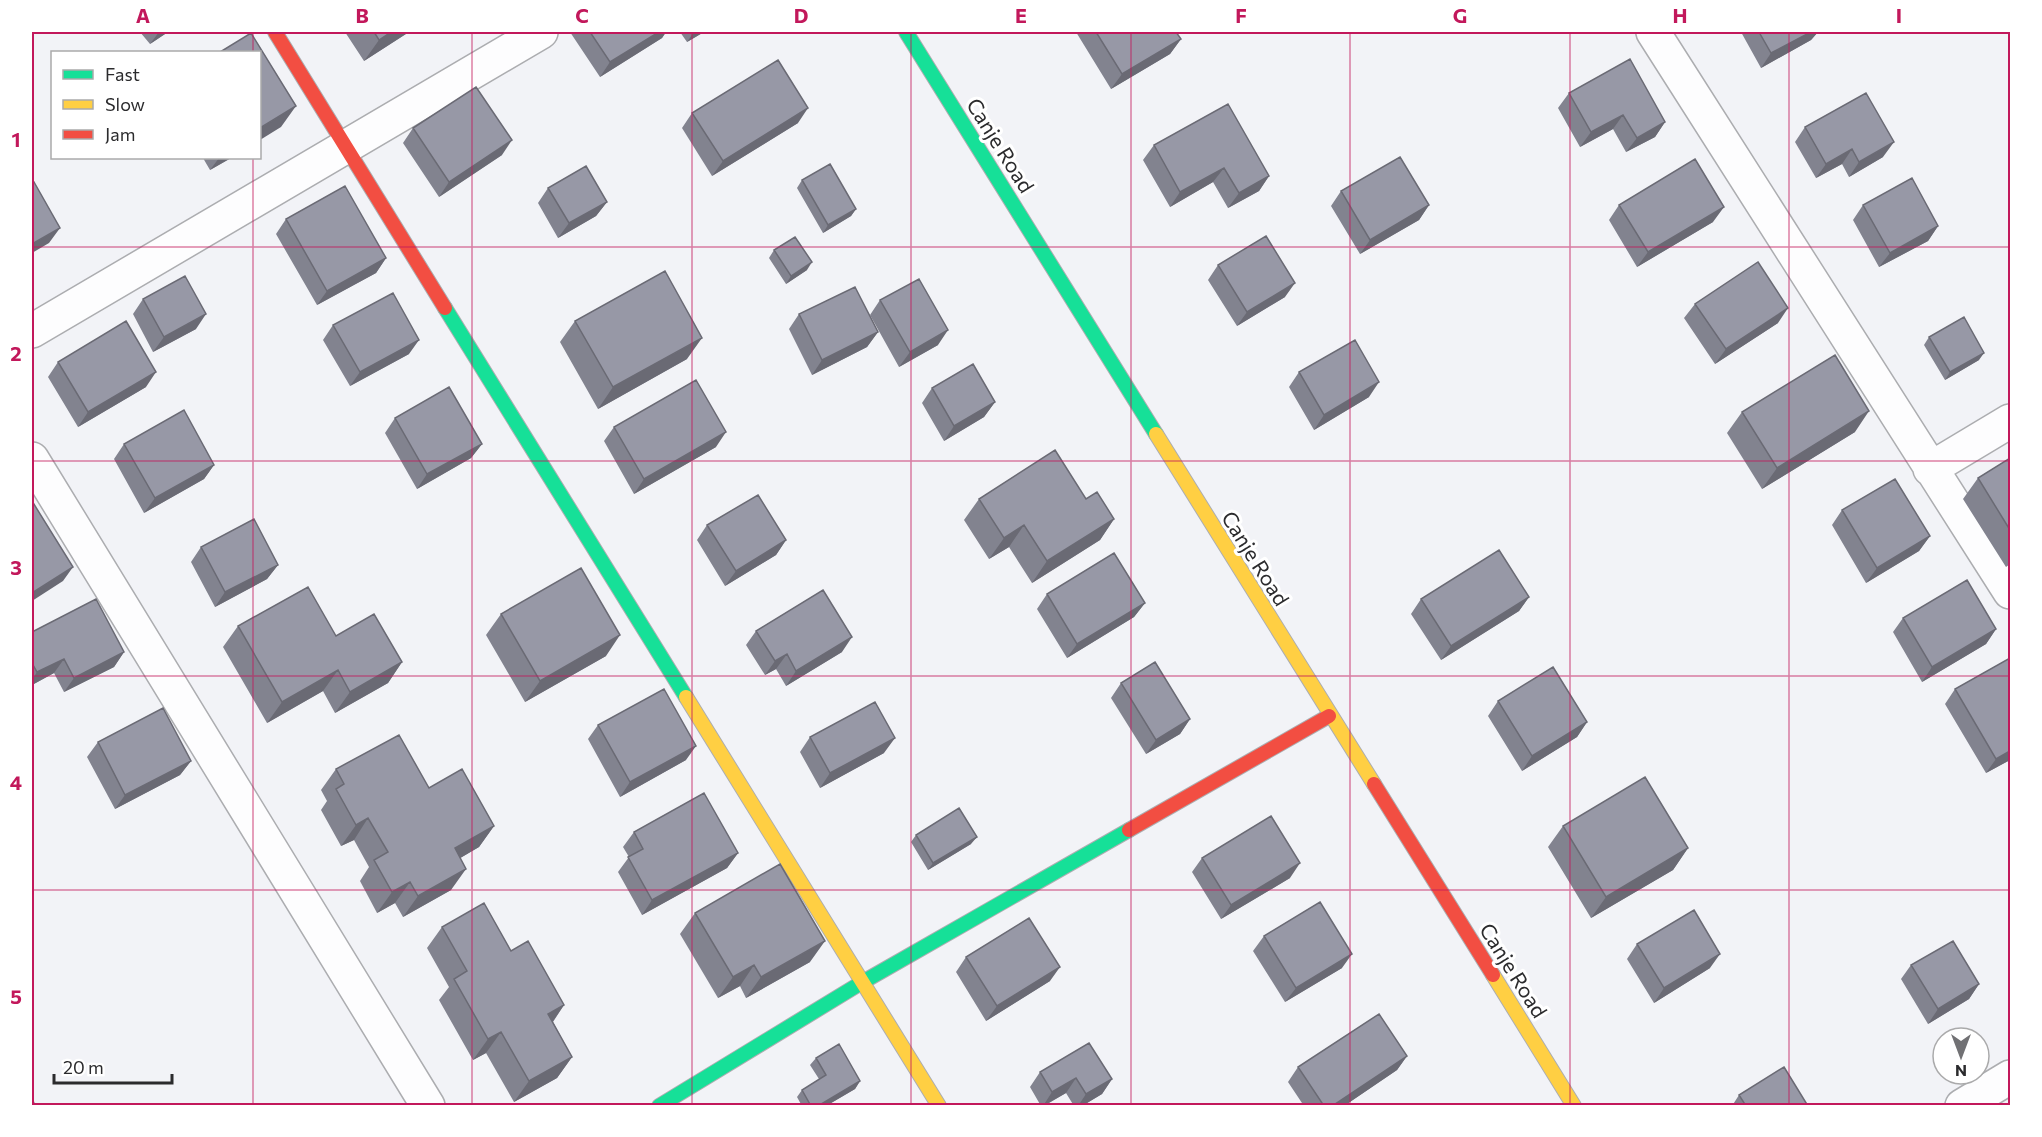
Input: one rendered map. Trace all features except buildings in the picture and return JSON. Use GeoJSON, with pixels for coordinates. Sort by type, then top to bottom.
{"type":"FeatureCollection","features":[{"type":"Feature","properties":{"kind":"street"},"geometry":{"type":"LineString","coordinates":[[275,32],[347,144],[861,983],[939,1106]]}},
{"type":"Feature","properties":{"kind":"street"},"geometry":{"type":"LineString","coordinates":[[32,331],[347,144],[542,32]]}},
{"type":"Feature","properties":{"kind":"street","name":"Canje Road"},"geometry":{"type":"LineString","coordinates":[[906,32],[1329,716],[1574,1106]]}},
{"type":"Feature","properties":{"kind":"street"},"geometry":{"type":"LineString","coordinates":[[1653,32],[2010,592]]}},
{"type":"Feature","properties":{"kind":"street"},"geometry":{"type":"LineString","coordinates":[[1930,469],[2010,421]]}},
{"type":"Feature","properties":{"kind":"street"},"geometry":{"type":"LineString","coordinates":[[32,459],[428,1106]]}},
{"type":"Feature","properties":{"kind":"street"},"geometry":{"type":"LineString","coordinates":[[659,1106],[861,983],[1329,716]]}},
{"type":"Feature","properties":{"kind":"street"},"geometry":{"type":"LineString","coordinates":[[1962,1106],[2010,1077]]}},
{"type":"Feature","properties":{"kind":"traffic: fast"},"geometry":{"type":"LineString","coordinates":[[906,32],[1156,434]]}},
{"type":"Feature","properties":{"kind":"traffic: fast"},"geometry":{"type":"LineString","coordinates":[[445,308],[686,697]]}},
{"type":"Feature","properties":{"kind":"traffic: fast"},"geometry":{"type":"LineString","coordinates":[[659,1106],[861,983],[1129,830]]}},
{"type":"Feature","properties":{"kind":"traffic: slow"},"geometry":{"type":"LineString","coordinates":[[1156,434],[1374,784]]}},
{"type":"Feature","properties":{"kind":"traffic: slow"},"geometry":{"type":"LineString","coordinates":[[686,697],[939,1106]]}},
{"type":"Feature","properties":{"kind":"traffic: slow"},"geometry":{"type":"LineString","coordinates":[[1493,975],[1574,1106]]}},
{"type":"Feature","properties":{"kind":"traffic: jam"},"geometry":{"type":"LineString","coordinates":[[275,32],[445,308]]}},
{"type":"Feature","properties":{"kind":"traffic: jam"},"geometry":{"type":"LineString","coordinates":[[1129,830],[1329,716]]}},
{"type":"Feature","properties":{"kind":"traffic: jam"},"geometry":{"type":"LineString","coordinates":[[1374,784],[1493,975]]}}]}
